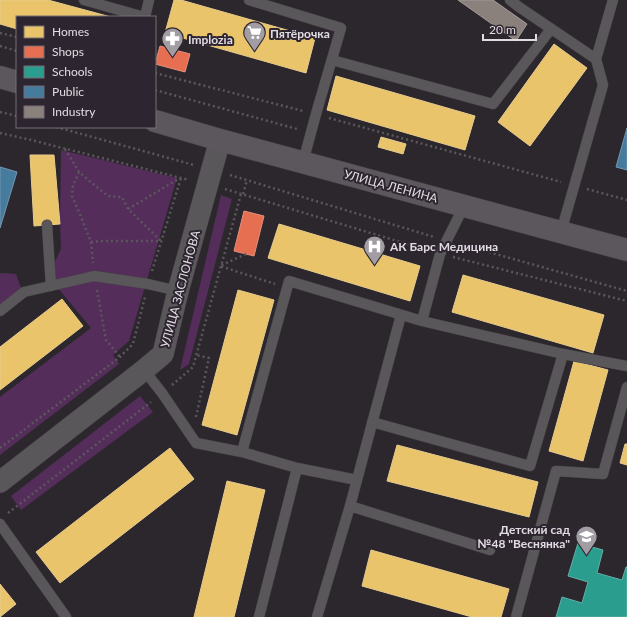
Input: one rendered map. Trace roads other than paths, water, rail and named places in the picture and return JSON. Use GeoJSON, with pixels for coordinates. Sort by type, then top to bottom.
{"type":"FeatureCollection","features":[{"type":"Feature","properties":{"kind":"main road"},"geometry":{"type":"LineString","coordinates":[[0,77],[16,82]]}},
{"type":"Feature","properties":{"kind":"main road","name":"УЛИЦА ЛЕНИНА"},"geometry":{"type":"LineString","coordinates":[[156,121],[627,250]]}},
{"type":"Feature","properties":{"kind":"street","name":"УЛИЦА ЗАСЛОНОВА"},"geometry":{"type":"LineString","coordinates":[[0,482],[163,354],[178,291],[220,140]]}},
{"type":"Feature","properties":{"kind":"lane"},"geometry":{"type":"LineString","coordinates":[[84,0],[141,16]]}},
{"type":"Feature","properties":{"kind":"lane"},"geometry":{"type":"LineString","coordinates":[[145,16],[149,0]]}},
{"type":"Feature","properties":{"kind":"lane"},"geometry":{"type":"LineString","coordinates":[[248,0],[341,28],[303,162]]}},
{"type":"Feature","properties":{"kind":"lane"},"geometry":{"type":"LineString","coordinates":[[510,0],[520,3],[551,29],[596,59]]}},
{"type":"Feature","properties":{"kind":"lane"},"geometry":{"type":"LineString","coordinates":[[561,232],[603,85],[596,59],[613,0]]}},
{"type":"Feature","properties":{"kind":"lane"},"geometry":{"type":"LineString","coordinates":[[332,60],[493,104],[551,29]]}},
{"type":"Feature","properties":{"kind":"lane"},"geometry":{"type":"LineString","coordinates":[[422,321],[440,254],[464,206]]}},
{"type":"Feature","properties":{"kind":"lane"},"geometry":{"type":"LineString","coordinates":[[47,225],[51,286]]}},
{"type":"Feature","properties":{"kind":"lane"},"geometry":{"type":"LineString","coordinates":[[0,311],[24,292],[94,276],[148,284],[178,291]]}},
{"type":"Feature","properties":{"kind":"lane"},"geometry":{"type":"LineString","coordinates":[[242,452],[289,281],[422,321],[563,354],[627,366]]}},
{"type":"Feature","properties":{"kind":"lane"},"geometry":{"type":"LineString","coordinates":[[317,617],[350,506],[401,315]]}},
{"type":"Feature","properties":{"kind":"lane"},"geometry":{"type":"LineString","coordinates":[[372,422],[530,466],[563,354]]}},
{"type":"Feature","properties":{"kind":"lane"},"geometry":{"type":"LineString","coordinates":[[144,370],[162,393],[196,443],[242,452],[296,468],[357,480]]}},
{"type":"Feature","properties":{"kind":"lane"},"geometry":{"type":"LineString","coordinates":[[516,617],[556,471],[603,474],[627,387]]}},
{"type":"Feature","properties":{"kind":"lane"},"geometry":{"type":"LineString","coordinates":[[259,617],[296,468]]}},
{"type":"Feature","properties":{"kind":"lane"},"geometry":{"type":"LineString","coordinates":[[350,506],[490,550]]}},
{"type":"Feature","properties":{"kind":"lane"},"geometry":{"type":"LineString","coordinates":[[0,524],[66,617]]}},
{"type":"Feature","properties":{"kind":"place","name":"Пятёрочка"},"geometry":{"type":"Point","coordinates":[255,52]}},
{"type":"Feature","properties":{"kind":"place","name":"Implozia"},"geometry":{"type":"Point","coordinates":[172,58]}},
{"type":"Feature","properties":{"kind":"place","name":"АК Барс Медицина"},"geometry":{"type":"Point","coordinates":[374,266]}},
{"type":"Feature","properties":{"kind":"place","name":"Детский сад №48 \"Веснянка\""},"geometry":{"type":"Point","coordinates":[586,556]}}]}
